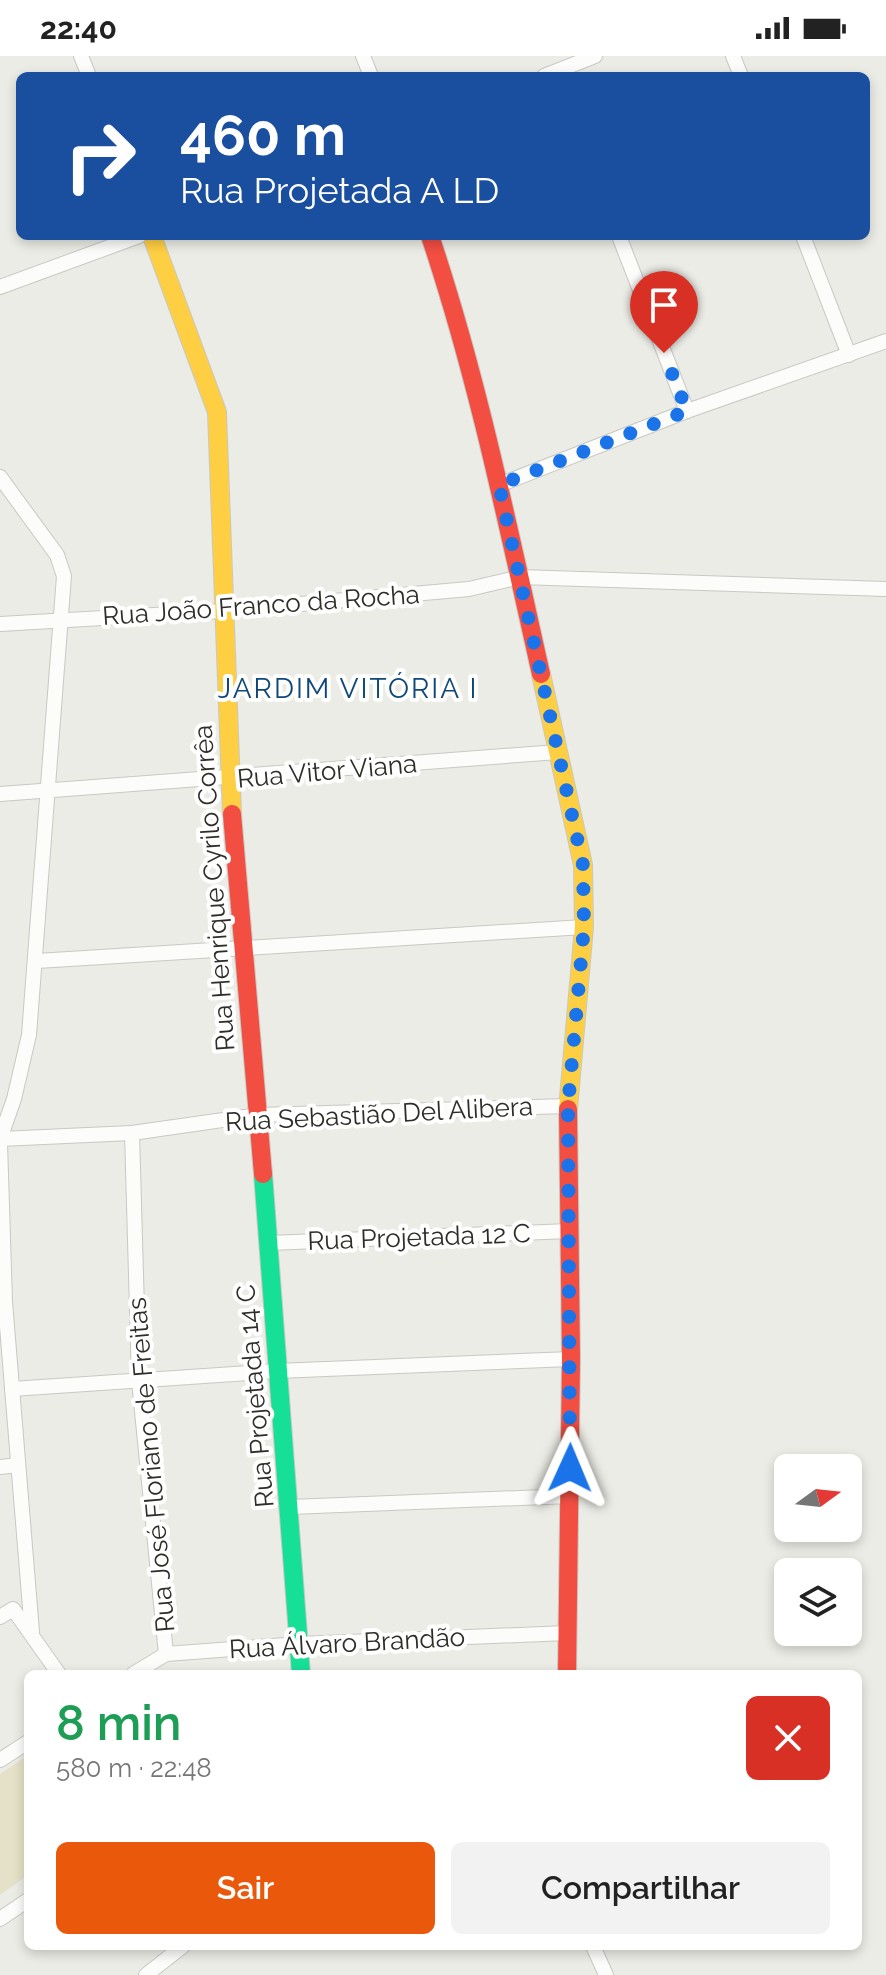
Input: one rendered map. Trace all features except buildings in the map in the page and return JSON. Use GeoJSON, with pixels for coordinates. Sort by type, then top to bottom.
{"type":"FeatureCollection","features":[{"type":"Feature","properties":{"kind":"street"},"geometry":{"type":"LineString","coordinates":[[559,72],[595,56]]}},
{"type":"Feature","properties":{"kind":"street"},"geometry":{"type":"LineString","coordinates":[[0,287],[128,240]]}},
{"type":"Feature","properties":{"kind":"street","name":"Rua Henrique Cyrilo Corrêa"},"geometry":{"type":"LineString","coordinates":[[153,240],[217,412],[229,779],[258,1115]]}},
{"type":"Feature","properties":{"kind":"street"},"geometry":{"type":"LineString","coordinates":[[431,240],[451,299],[499,485],[583,865],[584,927],[568,1106],[571,1359],[567,1670]]}},
{"type":"Feature","properties":{"kind":"street"},"geometry":{"type":"LineString","coordinates":[[621,240],[687,411]]}},
{"type":"Feature","properties":{"kind":"street"},"geometry":{"type":"LineString","coordinates":[[805,240],[849,355]]}},
{"type":"Feature","properties":{"kind":"street"},"geometry":{"type":"LineString","coordinates":[[499,485],[687,411],[886,341]]}},
{"type":"Feature","properties":{"kind":"street"},"geometry":{"type":"LineString","coordinates":[[0,477],[57,555],[64,576],[29,1035],[14,1099],[0,1140],[3,1303],[32,1632]]}},
{"type":"Feature","properties":{"kind":"street","name":"Rua João Franco da Rocha"},"geometry":{"type":"LineString","coordinates":[[0,624],[222,611],[469,589],[520,577],[886,589]]}},
{"type":"Feature","properties":{"kind":"street","name":"Rua Vitor Viana"},"geometry":{"type":"LineString","coordinates":[[0,794],[558,752]]}},
{"type":"Feature","properties":{"kind":"street"},"geometry":{"type":"LineString","coordinates":[[37,961],[584,927]]}},
{"type":"Feature","properties":{"kind":"street","name":"Rua Sebastião Del Alibera"},"geometry":{"type":"LineString","coordinates":[[0,1140],[132,1133],[258,1115],[568,1106]]}},
{"type":"Feature","properties":{"kind":"street","name":"Rua Projetada 14 C"},"geometry":{"type":"LineString","coordinates":[[258,1115],[301,1670]]}},
{"type":"Feature","properties":{"kind":"street","name":"Rua José Floriano de Freitas"},"geometry":{"type":"LineString","coordinates":[[132,1133],[139,1381],[166,1654]]}},
{"type":"Feature","properties":{"kind":"street","name":"Rua Projetada 12 C"},"geometry":{"type":"LineString","coordinates":[[269,1243],[569,1231]]}},
{"type":"Feature","properties":{"kind":"street"},"geometry":{"type":"LineString","coordinates":[[12,1389],[277,1371],[571,1359]]}},
{"type":"Feature","properties":{"kind":"street"},"geometry":{"type":"LineString","coordinates":[[0,1467],[18,1465]]}},
{"type":"Feature","properties":{"kind":"street"},"geometry":{"type":"LineString","coordinates":[[290,1507],[570,1496]]}},
{"type":"Feature","properties":{"kind":"street"},"geometry":{"type":"LineString","coordinates":[[6,1613],[32,1632],[56,1670]]}},
{"type":"Feature","properties":{"kind":"street","name":"Rua Álvaro Brandão"},"geometry":{"type":"LineString","coordinates":[[140,1670],[166,1654],[299,1644],[567,1633]]}},
{"type":"Feature","properties":{"kind":"street"},"geometry":{"type":"LineString","coordinates":[[0,1760],[24,1745]]}},
{"type":"Feature","properties":{"kind":"street"},"geometry":{"type":"LineString","coordinates":[[0,1919],[24,1903]]}},
{"type":"Feature","properties":{"kind":"street"},"geometry":{"type":"LineString","coordinates":[[146,1975],[178,1950]]}},
{"type":"Feature","properties":{"kind":"street"},"geometry":{"type":"LineString","coordinates":[[595,1950],[606,1975]]}},
{"type":"Feature","properties":{"kind":"shaded area"},"geometry":{"type":"Polygon","coordinates":[[[24,1758],[24,1878],[0,1895],[0,1774],[24,1758]]]}},
{"type":"Feature","properties":{"kind":"traffic: fast"},"geometry":{"type":"LineString","coordinates":[[263,1174],[301,1670]]}},
{"type":"Feature","properties":{"kind":"traffic: slow"},"geometry":{"type":"LineString","coordinates":[[153,240],[217,412],[232,814]]}},
{"type":"Feature","properties":{"kind":"traffic: slow"},"geometry":{"type":"LineString","coordinates":[[541,674],[583,865],[584,927],[568,1109]]}},
{"type":"Feature","properties":{"kind":"traffic: jam"},"geometry":{"type":"LineString","coordinates":[[431,240],[478,399],[541,674]]}},
{"type":"Feature","properties":{"kind":"traffic: jam"},"geometry":{"type":"LineString","coordinates":[[232,814],[263,1174]]}},
{"type":"Feature","properties":{"kind":"traffic: jam"},"geometry":{"type":"LineString","coordinates":[[567,1670],[571,1359],[568,1109]]}},
{"type":"Feature","properties":{"kind":"district","name":"JARDIM VITÓRIA I"},"geometry":{"type":"Point","coordinates":[348,688]}},
{"type":"Feature","properties":{"kind":"route"},"geometry":{"type":"LineString","coordinates":[[570,1468],[568,1106],[584,927],[583,865],[499,485],[687,411],[664,353]]}}]}
